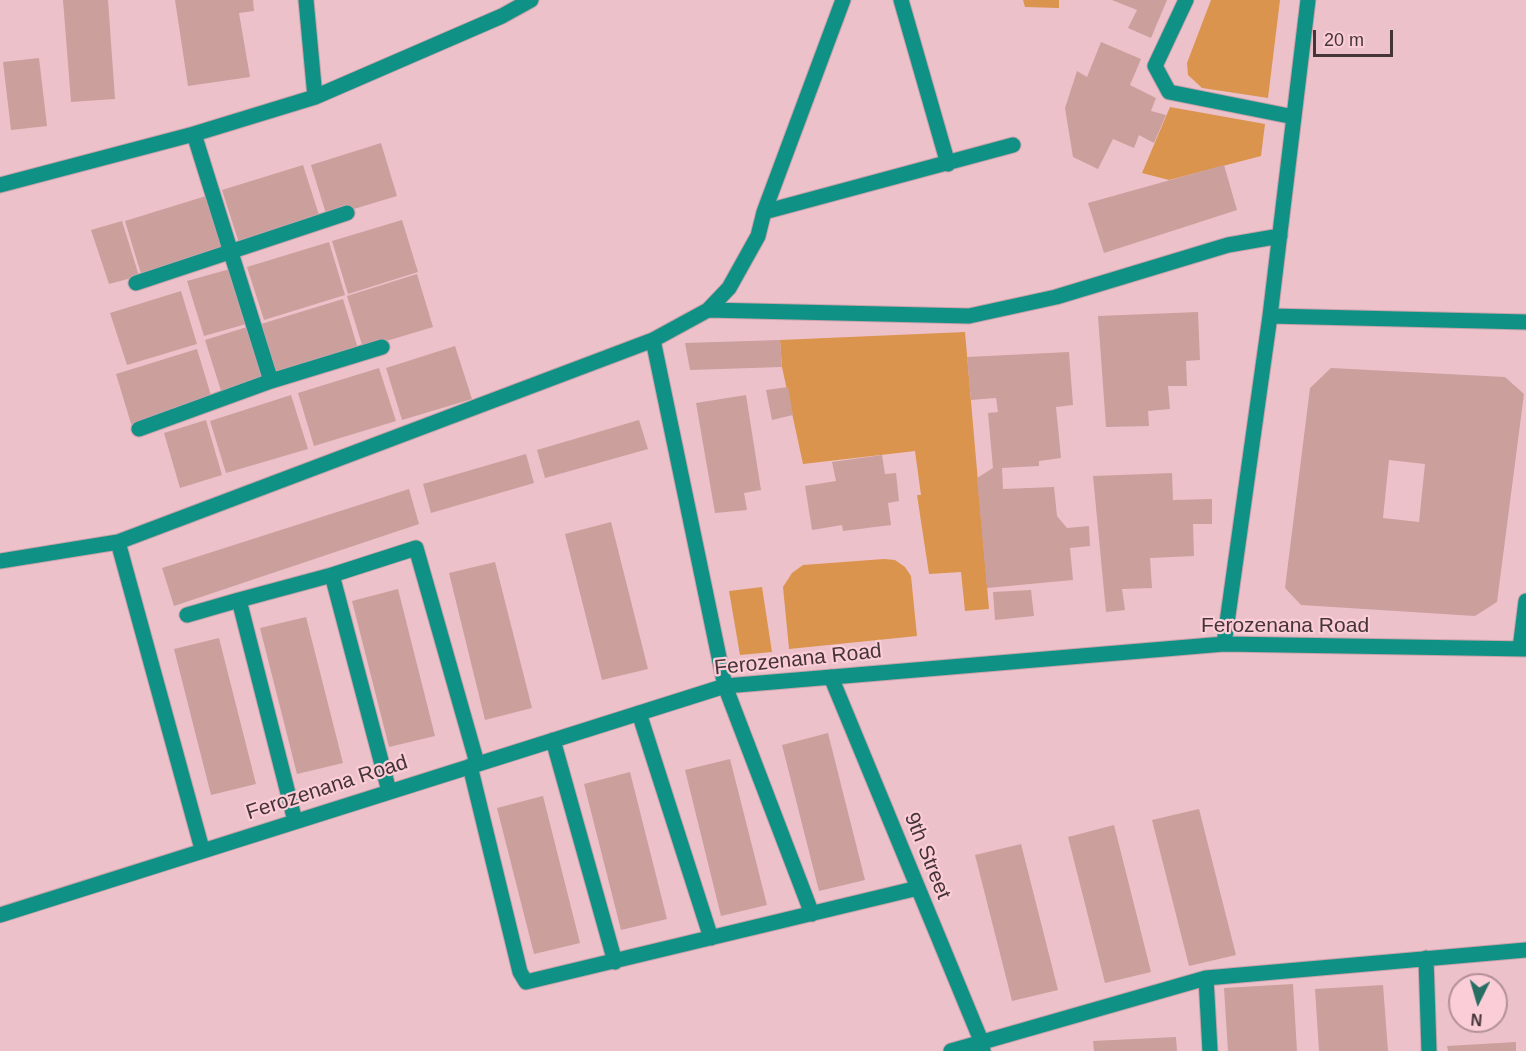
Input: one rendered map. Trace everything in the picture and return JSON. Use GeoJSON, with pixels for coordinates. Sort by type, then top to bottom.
{"type":"FeatureCollection","features":[{"type":"Feature","properties":{"kind":"street"},"geometry":{"type":"LineString","coordinates":[[306,0],[315,97]]}},
{"type":"Feature","properties":{"kind":"street"},"geometry":{"type":"LineString","coordinates":[[0,185],[194,134],[315,97],[502,16],[531,0]]}},
{"type":"Feature","properties":{"kind":"street"},"geometry":{"type":"LineString","coordinates":[[0,561],[118,542],[653,340],[708,310],[729,288],[758,236],[764,212],[843,0]]}},
{"type":"Feature","properties":{"kind":"street"},"geometry":{"type":"LineString","coordinates":[[901,0],[948,164]]}},
{"type":"Feature","properties":{"kind":"street"},"geometry":{"type":"LineString","coordinates":[[1186,0],[1155,66],[1169,92],[1294,117]]}},
{"type":"Feature","properties":{"kind":"street"},"geometry":{"type":"LineString","coordinates":[[1224,644],[1270,316],[1308,0]]}},
{"type":"Feature","properties":{"kind":"street"},"geometry":{"type":"LineString","coordinates":[[194,134],[272,381]]}},
{"type":"Feature","properties":{"kind":"street"},"geometry":{"type":"LineString","coordinates":[[764,212],[1013,145]]}},
{"type":"Feature","properties":{"kind":"street"},"geometry":{"type":"LineString","coordinates":[[136,284],[347,213]]}},
{"type":"Feature","properties":{"kind":"street"},"geometry":{"type":"LineString","coordinates":[[708,310],[969,316],[1056,297],[1190,255],[1280,236]]}},
{"type":"Feature","properties":{"kind":"street"},"geometry":{"type":"LineString","coordinates":[[1270,316],[1526,322]]}},
{"type":"Feature","properties":{"kind":"street"},"geometry":{"type":"LineString","coordinates":[[653,340],[725,686],[812,914]]}},
{"type":"Feature","properties":{"kind":"street"},"geometry":{"type":"LineString","coordinates":[[139,429],[272,381],[382,348]]}},
{"type":"Feature","properties":{"kind":"street"},"geometry":{"type":"LineString","coordinates":[[118,542],[202,849]]}},
{"type":"Feature","properties":{"kind":"street"},"geometry":{"type":"LineString","coordinates":[[187,615],[332,575],[416,548],[473,764],[520,972],[526,982],[918,888]]}},
{"type":"Feature","properties":{"kind":"street"},"geometry":{"type":"LineString","coordinates":[[332,575],[389,790]]}},
{"type":"Feature","properties":{"kind":"street"},"geometry":{"type":"LineString","coordinates":[[239,600],[295,821]]}},
{"type":"Feature","properties":{"kind":"street"},"geometry":{"type":"LineString","coordinates":[[1523,649],[1526,601]]}},
{"type":"Feature","properties":{"kind":"street","name":"Ferozenana Road"},"geometry":{"type":"LineString","coordinates":[[0,915],[202,849],[725,686],[1224,644],[1523,649]]}},
{"type":"Feature","properties":{"kind":"street","name":"9th Street"},"geometry":{"type":"LineString","coordinates":[[831,677],[982,1047]]}},
{"type":"Feature","properties":{"kind":"street"},"geometry":{"type":"LineString","coordinates":[[639,713],[711,938]]}},
{"type":"Feature","properties":{"kind":"street"},"geometry":{"type":"LineString","coordinates":[[553,740],[615,962]]}},
{"type":"Feature","properties":{"kind":"street"},"geometry":{"type":"LineString","coordinates":[[951,1051],[982,1047],[1206,978],[1526,950]]}},
{"type":"Feature","properties":{"kind":"street"},"geometry":{"type":"LineString","coordinates":[[1426,958],[1429,1051]]}},
{"type":"Feature","properties":{"kind":"street"},"geometry":{"type":"LineString","coordinates":[[1206,978],[1209,1051]]}},
{"type":"Feature","properties":{"kind":"shaded area"},"geometry":{"type":"Polygon","coordinates":[[[1023,0],[1059,0],[1059,8],[1025,7],[1023,0]]]}},
{"type":"Feature","properties":{"kind":"shaded area"},"geometry":{"type":"Polygon","coordinates":[[[1211,0],[1280,0],[1268,98],[1202,88],[1188,75],[1187,63],[1211,0]]]}},
{"type":"Feature","properties":{"kind":"shaded area"},"geometry":{"type":"Polygon","coordinates":[[[1170,107],[1265,124],[1261,156],[1169,180],[1142,173],[1170,107]]]}},
{"type":"Feature","properties":{"kind":"shaded area"},"geometry":{"type":"Polygon","coordinates":[[[965,332],[989,609],[965,611],[961,572],[929,574],[917,495],[921,495],[915,451],[803,464],[782,367],[780,340],[965,332]]]}},
{"type":"Feature","properties":{"kind":"shaded area"},"geometry":{"type":"Polygon","coordinates":[[[895,560],[905,567],[911,576],[917,636],[789,649],[783,587],[792,573],[803,565],[895,560]]]}},
{"type":"Feature","properties":{"kind":"shaded area"},"geometry":{"type":"Polygon","coordinates":[[[762,587],[772,652],[740,655],[729,591],[762,587]]]}},
{"type":"Feature","properties":{"kind":"building"},"geometry":{"type":"Polygon","coordinates":[[[63,0],[108,0],[115,99],[71,102],[63,0]]]}},
{"type":"Feature","properties":{"kind":"building"},"geometry":{"type":"Polygon","coordinates":[[[175,0],[253,0],[254,11],[239,13],[250,77],[188,86],[175,0]]]}},
{"type":"Feature","properties":{"kind":"building"},"geometry":{"type":"Polygon","coordinates":[[[1112,0],[1167,0],[1151,38],[1128,28],[1137,10],[1112,0]]]}},
{"type":"Feature","properties":{"kind":"building"},"geometry":{"type":"Polygon","coordinates":[[[1101,42],[1141,59],[1130,85],[1156,98],[1151,111],[1166,115],[1154,143],[1139,135],[1134,148],[1113,139],[1098,169],[1073,157],[1065,108],[1077,71],[1087,77],[1101,42]]]}},
{"type":"Feature","properties":{"kind":"building"},"geometry":{"type":"Polygon","coordinates":[[[39,58],[47,126],[11,130],[3,62],[39,58]]]}},
{"type":"Feature","properties":{"kind":"building"},"geometry":{"type":"Polygon","coordinates":[[[381,143],[397,196],[327,217],[311,165],[381,143]]]}},
{"type":"Feature","properties":{"kind":"building"},"geometry":{"type":"Polygon","coordinates":[[[303,165],[320,218],[239,243],[222,190],[303,165]]]}},
{"type":"Feature","properties":{"kind":"building"},"geometry":{"type":"Polygon","coordinates":[[[1224,165],[1237,210],[1104,253],[1088,203],[1224,165]]]}},
{"type":"Feature","properties":{"kind":"building"},"geometry":{"type":"Polygon","coordinates":[[[206,196],[222,249],[141,274],[125,221],[206,196]]]}},
{"type":"Feature","properties":{"kind":"building"},"geometry":{"type":"Polygon","coordinates":[[[402,220],[418,272],[348,294],[332,241],[402,220]]]}},
{"type":"Feature","properties":{"kind":"building"},"geometry":{"type":"Polygon","coordinates":[[[122,221],[139,276],[109,284],[91,230],[122,221]]]}},
{"type":"Feature","properties":{"kind":"building"},"geometry":{"type":"Polygon","coordinates":[[[329,242],[345,295],[264,320],[247,267],[329,242]]]}},
{"type":"Feature","properties":{"kind":"building"},"geometry":{"type":"Polygon","coordinates":[[[230,269],[246,324],[204,336],[187,281],[230,269]]]}},
{"type":"Feature","properties":{"kind":"building"},"geometry":{"type":"Polygon","coordinates":[[[417,274],[433,327],[363,348],[347,296],[417,274]]]}},
{"type":"Feature","properties":{"kind":"building"},"geometry":{"type":"Polygon","coordinates":[[[181,291],[197,344],[127,365],[110,313],[181,291]]]}},
{"type":"Feature","properties":{"kind":"building"},"geometry":{"type":"Polygon","coordinates":[[[343,299],[359,352],[278,377],[261,324],[343,299]]]}},
{"type":"Feature","properties":{"kind":"building"},"geometry":{"type":"Polygon","coordinates":[[[1198,312],[1200,360],[1186,361],[1187,386],[1168,386],[1170,409],[1148,411],[1149,426],[1106,427],[1098,316],[1198,312]]]}},
{"type":"Feature","properties":{"kind":"building"},"geometry":{"type":"Polygon","coordinates":[[[247,327],[264,382],[222,394],[205,340],[247,327]]]}},
{"type":"Feature","properties":{"kind":"building"},"geometry":{"type":"Polygon","coordinates":[[[780,340],[782,367],[690,370],[685,343],[780,340]]]}},
{"type":"Feature","properties":{"kind":"building"},"geometry":{"type":"Polygon","coordinates":[[[455,346],[472,399],[402,420],[386,368],[455,346]]]}},
{"type":"Feature","properties":{"kind":"building"},"geometry":{"type":"Polygon","coordinates":[[[197,349],[213,402],[132,427],[116,374],[197,349]]]}},
{"type":"Feature","properties":{"kind":"building"},"geometry":{"type":"Polygon","coordinates":[[[1069,352],[1073,405],[1056,407],[1061,458],[1039,461],[1039,466],[1002,468],[1003,489],[1054,487],[1057,516],[1067,528],[1089,526],[1090,546],[1070,548],[1073,580],[987,588],[977,478],[993,468],[988,413],[998,412],[996,398],[971,400],[967,357],[1069,352]]]}},
{"type":"Feature","properties":{"kind":"building"},"geometry":{"type":"Polygon","coordinates":[[[379,368],[396,421],[314,446],[298,393],[379,368]]]}},
{"type":"Feature","properties":{"kind":"building"},"geometry":{"type":"Polygon","coordinates":[[[1331,368],[1505,377],[1524,394],[1497,602],[1475,616],[1301,605],[1285,588],[1310,388],[1331,368]],[[1389,460],[1383,518],[1419,522],[1425,464],[1389,460]]]}},
{"type":"Feature","properties":{"kind":"building"},"geometry":{"type":"Polygon","coordinates":[[[788,387],[793,415],[772,420],[766,390],[788,387]]]}},
{"type":"Feature","properties":{"kind":"building"},"geometry":{"type":"Polygon","coordinates":[[[291,395],[308,449],[226,473],[210,421],[291,395]]]}},
{"type":"Feature","properties":{"kind":"building"},"geometry":{"type":"Polygon","coordinates":[[[746,395],[761,490],[744,493],[747,510],[715,513],[696,403],[746,395]]]}},
{"type":"Feature","properties":{"kind":"building"},"geometry":{"type":"Polygon","coordinates":[[[206,420],[222,475],[180,488],[164,433],[206,420]]]}},
{"type":"Feature","properties":{"kind":"building"},"geometry":{"type":"Polygon","coordinates":[[[639,420],[648,449],[545,478],[537,450],[639,420]]]}},
{"type":"Feature","properties":{"kind":"building"},"geometry":{"type":"Polygon","coordinates":[[[526,454],[534,483],[431,513],[423,484],[526,454]]]}},
{"type":"Feature","properties":{"kind":"building"},"geometry":{"type":"Polygon","coordinates":[[[882,455],[885,474],[896,473],[899,501],[888,503],[891,525],[843,531],[842,525],[812,530],[805,486],[836,481],[832,462],[882,455]]]}},
{"type":"Feature","properties":{"kind":"building"},"geometry":{"type":"Polygon","coordinates":[[[1172,473],[1173,500],[1212,499],[1212,524],[1193,524],[1194,556],[1150,558],[1152,588],[1122,589],[1125,610],[1106,612],[1093,476],[1172,473]]]}},
{"type":"Feature","properties":{"kind":"building"},"geometry":{"type":"Polygon","coordinates":[[[409,489],[419,524],[174,606],[162,568],[409,489]]]}},
{"type":"Feature","properties":{"kind":"building"},"geometry":{"type":"Polygon","coordinates":[[[611,522],[648,669],[602,680],[565,534],[611,522]]]}},
{"type":"Feature","properties":{"kind":"building"},"geometry":{"type":"Polygon","coordinates":[[[495,562],[532,708],[485,720],[449,573],[495,562]]]}},
{"type":"Feature","properties":{"kind":"building"},"geometry":{"type":"Polygon","coordinates":[[[398,589],[435,736],[389,747],[352,601],[398,589]]]}},
{"type":"Feature","properties":{"kind":"building"},"geometry":{"type":"Polygon","coordinates":[[[1031,590],[1034,616],[995,620],[993,592],[1031,590]]]}},
{"type":"Feature","properties":{"kind":"building"},"geometry":{"type":"Polygon","coordinates":[[[306,617],[343,763],[297,774],[260,628],[306,617]]]}},
{"type":"Feature","properties":{"kind":"building"},"geometry":{"type":"Polygon","coordinates":[[[219,638],[256,784],[211,795],[174,649],[219,638]]]}},
{"type":"Feature","properties":{"kind":"building"},"geometry":{"type":"Polygon","coordinates":[[[828,733],[865,880],[819,891],[782,745],[828,733]]]}},
{"type":"Feature","properties":{"kind":"building"},"geometry":{"type":"Polygon","coordinates":[[[730,759],[767,905],[721,916],[685,770],[730,759]]]}},
{"type":"Feature","properties":{"kind":"building"},"geometry":{"type":"Polygon","coordinates":[[[630,772],[667,919],[621,930],[584,784],[630,772]]]}},
{"type":"Feature","properties":{"kind":"building"},"geometry":{"type":"Polygon","coordinates":[[[543,796],[580,943],[534,954],[497,808],[543,796]]]}},
{"type":"Feature","properties":{"kind":"building"},"geometry":{"type":"Polygon","coordinates":[[[1199,809],[1236,955],[1189,966],[1152,820],[1199,809]]]}},
{"type":"Feature","properties":{"kind":"building"},"geometry":{"type":"Polygon","coordinates":[[[1114,825],[1151,972],[1105,983],[1068,837],[1114,825]]]}},
{"type":"Feature","properties":{"kind":"building"},"geometry":{"type":"Polygon","coordinates":[[[1021,844],[1058,990],[1012,1001],[975,855],[1021,844]]]}},
{"type":"Feature","properties":{"kind":"building"},"geometry":{"type":"Polygon","coordinates":[[[1293,984],[1297,1051],[1228,1051],[1224,988],[1293,984]]]}},
{"type":"Feature","properties":{"kind":"building"},"geometry":{"type":"Polygon","coordinates":[[[1383,985],[1388,1051],[1319,1051],[1315,989],[1383,985]]]}},
{"type":"Feature","properties":{"kind":"building"},"geometry":{"type":"Polygon","coordinates":[[[1176,1037],[1177,1051],[1094,1051],[1093,1041],[1176,1037]]]}},
{"type":"Feature","properties":{"kind":"building"},"geometry":{"type":"Polygon","coordinates":[[[1516,1042],[1516,1051],[1448,1051],[1447,1046],[1516,1042]]]}}]}
